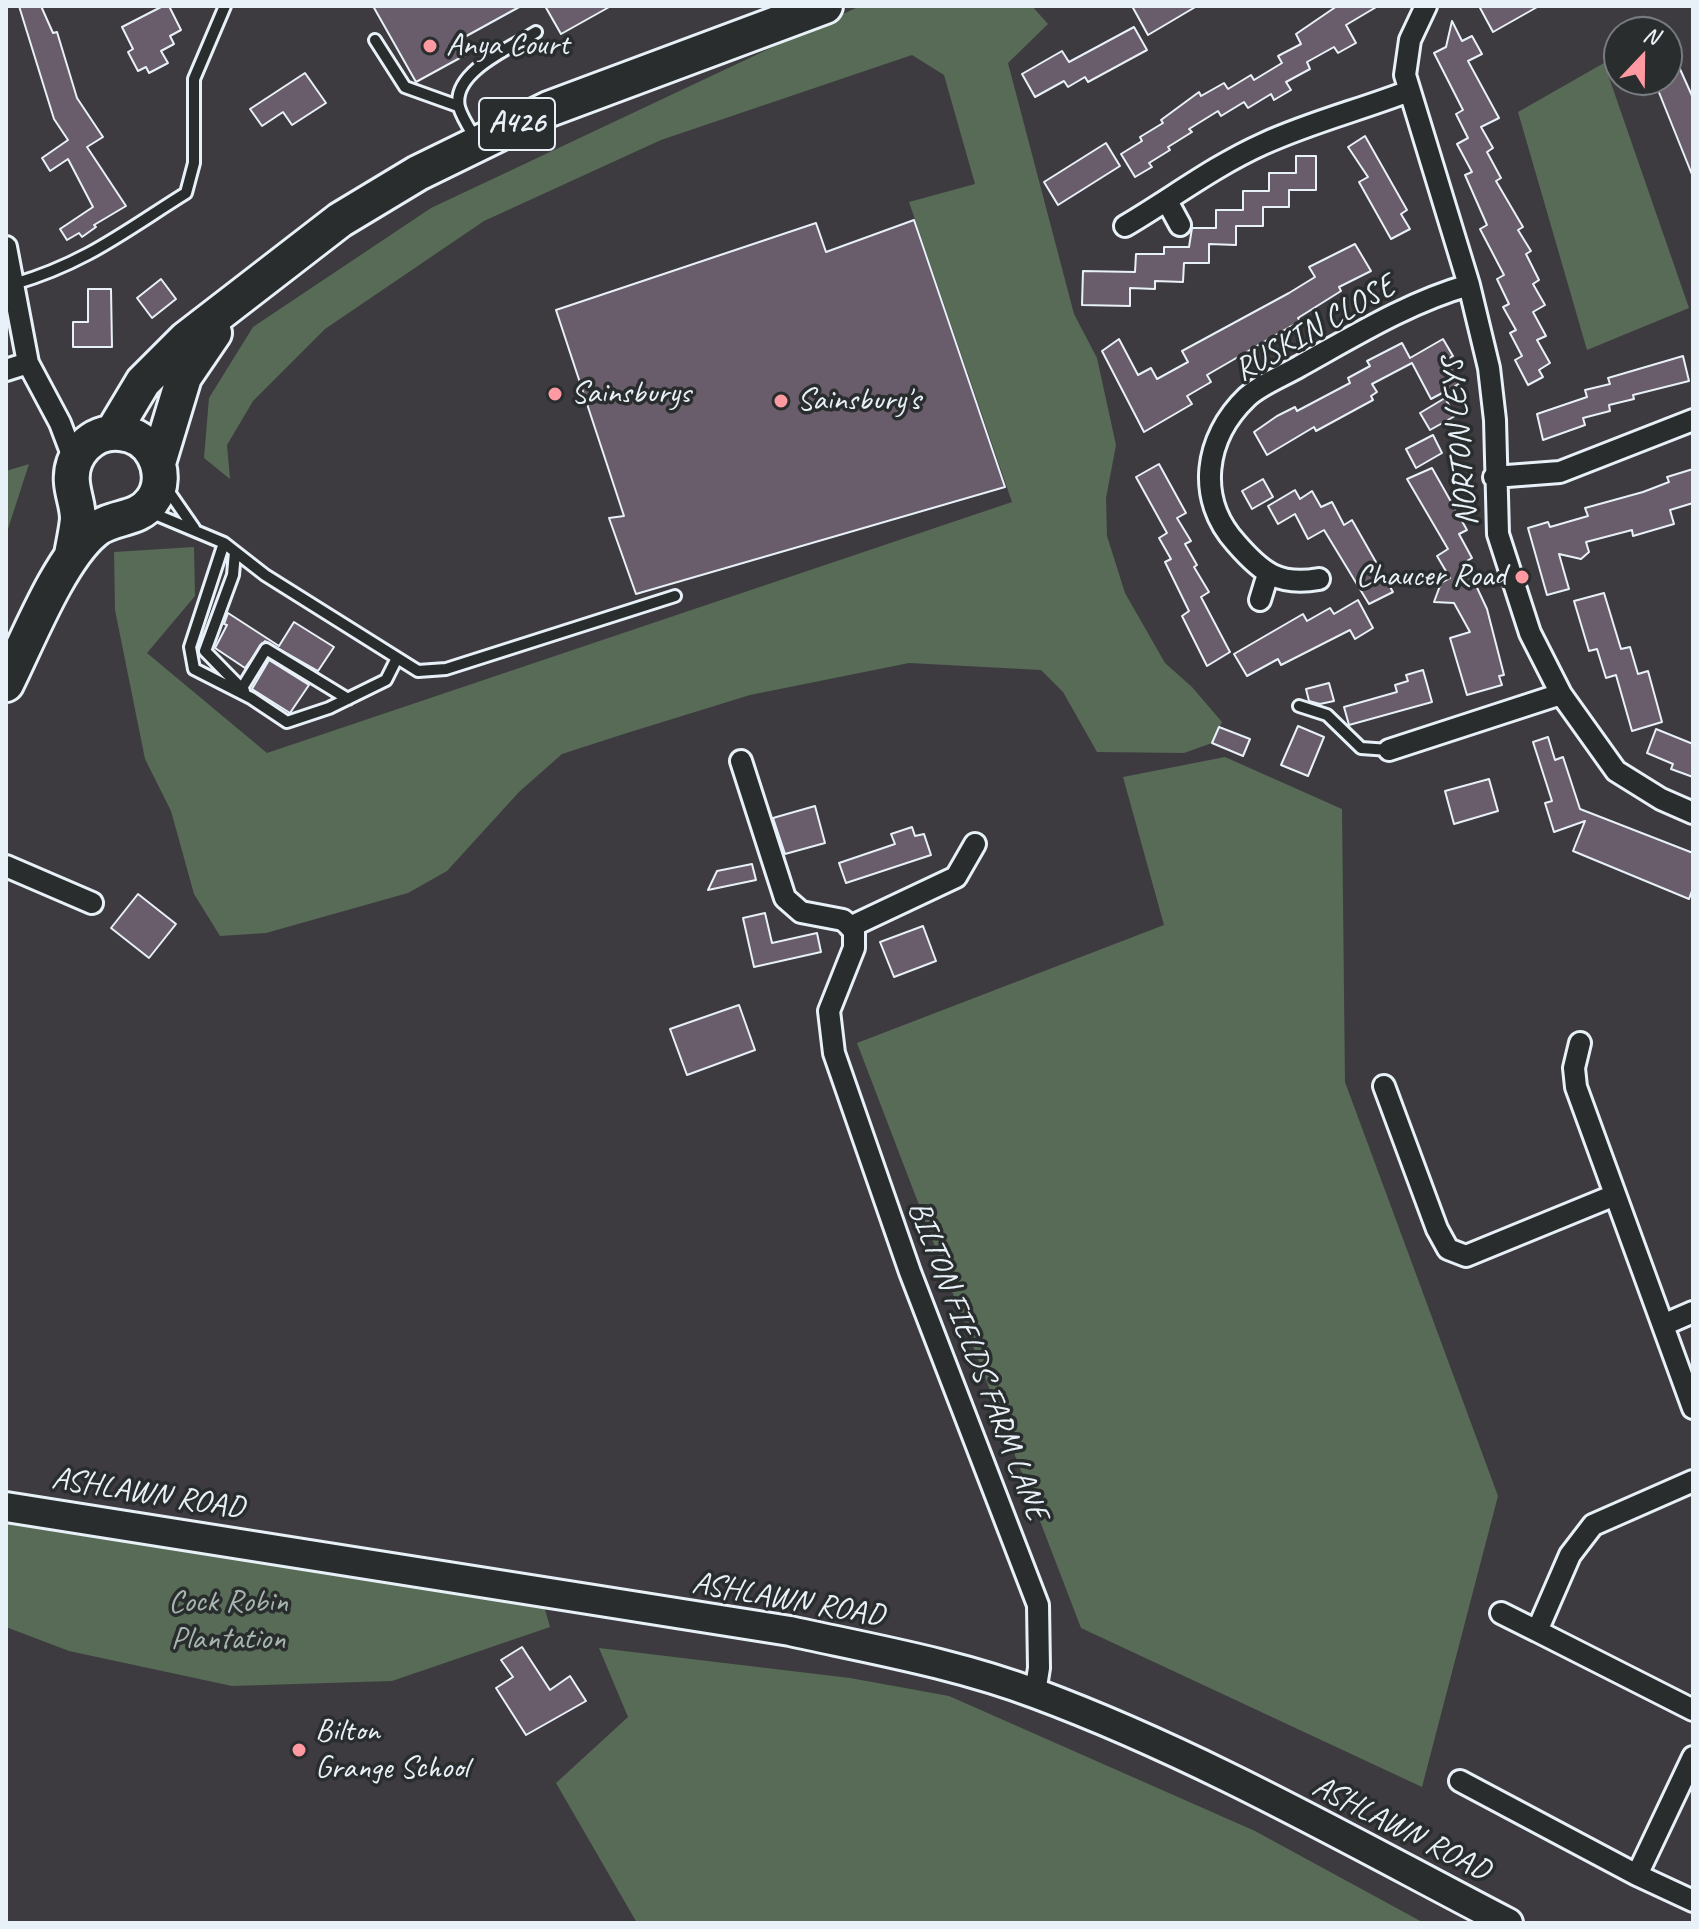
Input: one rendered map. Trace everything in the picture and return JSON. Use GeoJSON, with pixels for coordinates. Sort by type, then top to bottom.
{"type":"FeatureCollection","features":[{"type":"Feature","properties":{"kind":"highway","name":"A426"},"geometry":{"type":"LineString","coordinates":[[94,443],[143,382],[186,339],[340,220],[418,173],[549,109],[757,20],[825,6]]}},
{"type":"Feature","properties":{"kind":"highway","name":"A426"},"geometry":{"type":"LineString","coordinates":[[145,510],[155,498],[159,471],[184,377],[239,299]]}},
{"type":"Feature","properties":{"kind":"highway"},"geometry":{"type":"LineString","coordinates":[[72,555],[78,521],[77,498],[72,483],[94,443],[142,440],[159,471]]}},
{"type":"Feature","properties":{"kind":"highway"},"geometry":{"type":"LineString","coordinates":[[77,498],[98,517],[113,520],[132,518],[145,510]]}},
{"type":"Feature","properties":{"kind":"highway"},"geometry":{"type":"LineString","coordinates":[[6,684],[72,555],[95,530],[113,520]]}},
{"type":"Feature","properties":{"kind":"main road","name":"ASHLAWN ROAD"},"geometry":{"type":"LineString","coordinates":[[6,1507],[790,1631],[902,1655],[1035,1693],[1193,1759],[1508,1923]]}},
{"type":"Feature","properties":{"kind":"street","name":"NORTON LEYS"},"geometry":{"type":"LineString","coordinates":[[1426,6],[1410,40],[1405,75],[1469,285],[1489,368],[1495,420],[1494,477],[1498,534],[1530,633],[1561,694],[1616,771],[1661,799],[1693,813]]}},
{"type":"Feature","properties":{"kind":"street"},"geometry":{"type":"LineString","coordinates":[[1125,226],[1225,163],[1261,145],[1315,121],[1409,91]]}},
{"type":"Feature","properties":{"kind":"street"},"geometry":{"type":"LineString","coordinates":[[1167,201],[1180,225]]}},
{"type":"Feature","properties":{"kind":"street"},"geometry":{"type":"LineString","coordinates":[[6,247],[28,363],[60,423],[94,443]]}},
{"type":"Feature","properties":{"kind":"street","name":"RUSKIN CLOSE"},"geometry":{"type":"LineString","coordinates":[[1268,574],[1219,522],[1209,493],[1208,467],[1221,433],[1236,410],[1249,395],[1385,318],[1469,285]]}},
{"type":"Feature","properties":{"kind":"street"},"geometry":{"type":"LineString","coordinates":[[6,370],[28,363]]}},
{"type":"Feature","properties":{"kind":"street"},"geometry":{"type":"LineString","coordinates":[[1494,477],[1560,472],[1693,420]]}},
{"type":"Feature","properties":{"kind":"street"},"geometry":{"type":"LineString","coordinates":[[1260,600],[1268,574],[1294,583],[1319,579]]}},
{"type":"Feature","properties":{"kind":"street"},"geometry":{"type":"LineString","coordinates":[[1389,750],[1561,694]]}},
{"type":"Feature","properties":{"kind":"street"},"geometry":{"type":"LineString","coordinates":[[741,761],[785,898],[801,912],[843,920],[850,927],[956,877],[975,844]]}},
{"type":"Feature","properties":{"kind":"street"},"geometry":{"type":"LineString","coordinates":[[6,866],[92,903]]}},
{"type":"Feature","properties":{"kind":"street","name":"BILTON FIELDS FARM LANE"},"geometry":{"type":"LineString","coordinates":[[850,927],[854,930],[854,948],[829,1011],[834,1053],[910,1272],[1038,1605],[1039,1668],[1035,1693]]}},
{"type":"Feature","properties":{"kind":"street"},"geometry":{"type":"LineString","coordinates":[[1580,1043],[1574,1068],[1576,1087],[1693,1408]]}},
{"type":"Feature","properties":{"kind":"street"},"geometry":{"type":"LineString","coordinates":[[1384,1086],[1437,1229],[1448,1249],[1466,1256],[1615,1195]]}},
{"type":"Feature","properties":{"kind":"street"},"geometry":{"type":"LineString","coordinates":[[1663,1325],[1693,1312]]}},
{"type":"Feature","properties":{"kind":"street"},"geometry":{"type":"LineString","coordinates":[[1537,1631],[1570,1555],[1593,1525],[1693,1481]]}},
{"type":"Feature","properties":{"kind":"street"},"geometry":{"type":"LineString","coordinates":[[1501,1613],[1693,1710]]}},
{"type":"Feature","properties":{"kind":"street"},"geometry":{"type":"LineString","coordinates":[[1637,1875],[1693,1757]]}},
{"type":"Feature","properties":{"kind":"street"},"geometry":{"type":"LineString","coordinates":[[1460,1781],[1637,1875],[1693,1901]]}},
{"type":"Feature","properties":{"kind":"lane"},"geometry":{"type":"LineString","coordinates":[[14,284],[60,271],[106,246],[186,193],[194,163],[194,79],[225,6]]}},
{"type":"Feature","properties":{"kind":"lane"},"geometry":{"type":"LineString","coordinates":[[458,106],[471,71],[536,32]]}},
{"type":"Feature","properties":{"kind":"lane"},"geometry":{"type":"LineString","coordinates":[[375,40],[405,87],[458,106],[478,143]]}},
{"type":"Feature","properties":{"kind":"lane"},"geometry":{"type":"LineString","coordinates":[[159,471],[196,530]]}},
{"type":"Feature","properties":{"kind":"lane"},"geometry":{"type":"LineString","coordinates":[[145,510],[224,543],[396,660],[418,671],[446,669],[675,596]]}},
{"type":"Feature","properties":{"kind":"lane"},"geometry":{"type":"LineString","coordinates":[[224,543],[190,647],[194,669],[251,698],[287,722],[348,699],[386,680],[396,660]]}},
{"type":"Feature","properties":{"kind":"lane"},"geometry":{"type":"LineString","coordinates":[[235,552],[233,575],[205,651],[251,698]]}},
{"type":"Feature","properties":{"kind":"lane"},"geometry":{"type":"LineString","coordinates":[[242,688],[266,649],[348,699]]}},
{"type":"Feature","properties":{"kind":"lane"},"geometry":{"type":"LineString","coordinates":[[1299,706],[1327,715],[1361,748],[1389,750]]}},
{"type":"Feature","properties":{"kind":"green space"},"geometry":{"type":"Polygon","coordinates":[[[860,6],[1032,6],[1048,24],[1008,63],[1074,314],[1097,358],[1116,445],[1106,498],[1107,536],[1125,593],[1165,663],[1192,687],[1222,722],[1212,743],[1184,753],[1097,752],[1063,692],[1041,670],[909,663],[750,695],[562,754],[519,792],[447,871],[408,893],[266,933],[220,936],[194,894],[171,811],[145,759],[115,610],[114,552],[194,547],[195,596],[147,653],[267,753],[1012,502],[909,202],[975,184],[944,75],[912,55],[661,140],[484,221],[325,329],[253,401],[227,445],[230,479],[204,458],[209,398],[253,327],[431,208],[860,6]]]}},
{"type":"Feature","properties":{"kind":"green space"},"geometry":{"type":"Polygon","coordinates":[[[1603,64],[1603,96],[1615,96],[1689,308],[1587,350],[1518,112],[1603,64]]]}},
{"type":"Feature","properties":{"kind":"green space"},"geometry":{"type":"Polygon","coordinates":[[[29,464],[6,535],[6,471],[29,464]]]}},
{"type":"Feature","properties":{"kind":"green space"},"geometry":{"type":"Polygon","coordinates":[[[1225,757],[1342,809],[1345,1082],[1498,1496],[1422,1787],[1081,1628],[857,1043],[1164,925],[1123,777],[1225,757]]]}},
{"type":"Feature","properties":{"kind":"green space","name":"Cock Robin Plantation"},"geometry":{"type":"Polygon","coordinates":[[[6,1516],[218,1557],[404,1579],[544,1606],[550,1627],[392,1681],[232,1686],[69,1651],[6,1627],[6,1516]]]}},
{"type":"Feature","properties":{"kind":"green space"},"geometry":{"type":"Polygon","coordinates":[[[599,1648],[850,1678],[949,1696],[1255,1831],[1424,1923],[637,1923],[556,1783],[628,1717],[599,1648]]]}},
{"type":"Feature","properties":{"kind":"building"},"geometry":{"type":"Polygon","coordinates":[[[19,6],[41,6],[53,33],[57,32],[77,98],[103,137],[87,147],[126,206],[94,225],[96,227],[82,237],[79,233],[67,240],[60,229],[93,207],[68,159],[50,171],[42,158],[68,140],[54,119],[19,6]]]}},
{"type":"Feature","properties":{"kind":"building"},"geometry":{"type":"Polygon","coordinates":[[[163,6],[169,6],[181,30],[170,36],[174,44],[161,51],[168,63],[149,73],[146,67],[138,71],[128,52],[133,49],[122,27],[163,6]]]}},
{"type":"Feature","properties":{"kind":"building","name":"Anya Court"},"geometry":{"type":"Polygon","coordinates":[[[373,6],[521,6],[461,39],[469,53],[416,82],[373,6]]]}},
{"type":"Feature","properties":{"kind":"building","name":"Anya Court"},"geometry":{"type":"Polygon","coordinates":[[[545,6],[611,6],[561,34],[545,6]]]}},
{"type":"Feature","properties":{"kind":"building"},"geometry":{"type":"Polygon","coordinates":[[[1132,6],[1197,6],[1148,35],[1132,6]]]}},
{"type":"Feature","properties":{"kind":"building"},"geometry":{"type":"Polygon","coordinates":[[[1337,6],[1378,6],[1346,25],[1356,43],[1338,53],[1334,47],[1307,62],[1310,69],[1286,82],[1291,90],[1274,100],[1271,94],[1248,108],[1244,102],[1221,116],[1218,111],[1189,129],[1192,132],[1168,147],[1170,150],[1149,163],[1152,167],[1135,177],[1121,154],[1142,141],[1140,137],[1163,123],[1161,120],[1199,92],[1201,96],[1224,83],[1228,89],[1251,75],[1254,80],[1282,63],[1278,56],[1301,44],[1296,34],[1337,6]]]}},
{"type":"Feature","properties":{"kind":"building"},"geometry":{"type":"Polygon","coordinates":[[[1479,6],[1539,6],[1493,32],[1479,6]]]}},
{"type":"Feature","properties":{"kind":"building"},"geometry":{"type":"Polygon","coordinates":[[[1452,21],[1462,41],[1472,36],[1482,54],[1468,61],[1499,118],[1481,127],[1493,148],[1487,152],[1501,178],[1496,181],[1523,227],[1518,230],[1531,251],[1526,254],[1539,280],[1533,284],[1545,305],[1533,312],[1546,336],[1537,340],[1550,363],[1539,370],[1543,377],[1528,385],[1515,360],[1522,356],[1510,333],[1516,330],[1503,307],[1509,304],[1497,279],[1504,275],[1480,229],[1487,225],[1465,175],[1472,172],[1457,144],[1468,138],[1456,114],[1463,110],[1434,53],[1446,47],[1452,21]]]}},
{"type":"Feature","properties":{"kind":"building"},"geometry":{"type":"Polygon","coordinates":[[[1134,27],[1147,50],[1088,82],[1085,77],[1068,87],[1064,81],[1035,97],[1022,74],[1062,51],[1069,62],[1134,27]]]}},
{"type":"Feature","properties":{"kind":"building"},"geometry":{"type":"Polygon","coordinates":[[[305,73],[326,103],[292,125],[283,112],[262,126],[250,109],[305,73]]]}},
{"type":"Feature","properties":{"kind":"building"},"geometry":{"type":"Polygon","coordinates":[[[1683,76],[1693,98],[1693,177],[1660,96],[1683,96],[1683,76]]]}},
{"type":"Feature","properties":{"kind":"building"},"geometry":{"type":"Polygon","coordinates":[[[1365,136],[1407,210],[1401,214],[1410,229],[1391,239],[1359,182],[1368,177],[1348,147],[1365,136]]]}},
{"type":"Feature","properties":{"kind":"building"},"geometry":{"type":"Polygon","coordinates":[[[1106,143],[1120,166],[1058,205],[1044,182],[1106,143]]]}},
{"type":"Feature","properties":{"kind":"building"},"geometry":{"type":"Polygon","coordinates":[[[1296,156],[1316,156],[1316,190],[1289,190],[1289,207],[1263,207],[1263,226],[1236,226],[1236,245],[1209,244],[1209,263],[1184,263],[1183,282],[1155,281],[1155,289],[1130,288],[1130,306],[1082,305],[1083,271],[1135,272],[1136,254],[1164,254],[1164,247],[1189,247],[1192,228],[1216,228],[1216,210],[1243,210],[1243,191],[1269,191],[1269,173],[1296,173],[1296,156]]]}},
{"type":"Feature","properties":{"kind":"building","name":"Sainsbury's"},"geometry":{"type":"Polygon","coordinates":[[[914,220],[1005,487],[636,594],[609,518],[624,516],[556,310],[816,223],[826,252],[914,220]]]}},
{"type":"Feature","properties":{"kind":"building"},"geometry":{"type":"Polygon","coordinates":[[[1355,244],[1371,271],[1339,287],[1341,291],[1298,318],[1300,321],[1207,375],[1211,382],[1187,396],[1192,404],[1144,432],[1102,351],[1119,339],[1138,375],[1151,368],[1157,379],[1188,362],[1182,351],[1315,277],[1309,267],[1355,244]]]}},
{"type":"Feature","properties":{"kind":"building"},"geometry":{"type":"Polygon","coordinates":[[[161,279],[176,299],[152,318],[137,298],[161,279]]]}},
{"type":"Feature","properties":{"kind":"building"},"geometry":{"type":"Polygon","coordinates":[[[88,289],[111,289],[112,347],[73,347],[73,322],[88,322],[88,289]]]}},
{"type":"Feature","properties":{"kind":"building"},"geometry":{"type":"Polygon","coordinates":[[[1443,339],[1453,356],[1446,360],[1459,384],[1431,399],[1412,363],[1372,384],[1377,392],[1371,396],[1373,400],[1316,431],[1314,427],[1267,455],[1254,432],[1277,416],[1295,407],[1297,411],[1350,383],[1348,378],[1370,366],[1367,361],[1402,343],[1410,358],[1443,339]]]}},
{"type":"Feature","properties":{"kind":"building"},"geometry":{"type":"Polygon","coordinates":[[[1683,356],[1689,381],[1633,395],[1634,399],[1609,405],[1610,411],[1583,418],[1585,425],[1543,440],[1537,414],[1587,397],[1585,390],[1610,384],[1608,378],[1683,356]]]}},
{"type":"Feature","properties":{"kind":"building"},"geometry":{"type":"Polygon","coordinates":[[[1445,398],[1455,416],[1430,430],[1420,413],[1445,398]]]}},
{"type":"Feature","properties":{"kind":"building"},"geometry":{"type":"Polygon","coordinates":[[[1433,435],[1442,453],[1416,468],[1406,449],[1433,435]]]}},
{"type":"Feature","properties":{"kind":"building"},"geometry":{"type":"Polygon","coordinates":[[[1159,464],[1186,513],[1177,518],[1191,541],[1185,544],[1197,565],[1194,567],[1209,592],[1201,597],[1230,652],[1207,666],[1182,616],[1189,611],[1165,562],[1171,559],[1159,538],[1167,533],[1136,477],[1159,464]]]}},
{"type":"Feature","properties":{"kind":"building"},"geometry":{"type":"Polygon","coordinates":[[[1432,468],[1467,530],[1459,534],[1472,558],[1465,562],[1487,609],[1504,675],[1499,676],[1502,685],[1467,695],[1450,638],[1470,632],[1454,603],[1434,602],[1441,583],[1450,578],[1437,556],[1448,549],[1407,479],[1432,468]]]}},
{"type":"Feature","properties":{"kind":"building"},"geometry":{"type":"Polygon","coordinates":[[[1693,469],[1693,503],[1670,510],[1674,524],[1633,536],[1632,530],[1586,542],[1589,552],[1581,559],[1559,554],[1569,589],[1547,595],[1528,528],[1548,522],[1550,527],[1588,516],[1585,508],[1643,492],[1669,482],[1667,477],[1693,469]]]}},
{"type":"Feature","properties":{"kind":"building"},"geometry":{"type":"Polygon","coordinates":[[[1263,479],[1273,497],[1252,509],[1242,491],[1263,479]]]}},
{"type":"Feature","properties":{"kind":"building"},"geometry":{"type":"Polygon","coordinates":[[[1295,490],[1300,499],[1312,491],[1321,507],[1332,502],[1344,525],[1352,520],[1393,592],[1369,604],[1324,530],[1308,539],[1295,514],[1278,524],[1268,506],[1295,490]]]}},
{"type":"Feature","properties":{"kind":"building"},"geometry":{"type":"Polygon","coordinates":[[[1604,593],[1621,649],[1630,647],[1638,674],[1648,671],[1662,722],[1632,731],[1616,675],[1606,678],[1597,649],[1589,651],[1574,601],[1604,593]]]}},
{"type":"Feature","properties":{"kind":"building"},"geometry":{"type":"Polygon","coordinates":[[[1358,600],[1373,628],[1355,639],[1350,630],[1281,665],[1278,659],[1247,676],[1234,654],[1303,614],[1307,621],[1330,608],[1334,614],[1358,600]]]}},
{"type":"Feature","properties":{"kind":"building"},"geometry":{"type":"Polygon","coordinates":[[[228,613],[279,646],[294,622],[334,647],[318,671],[265,641],[245,668],[215,648],[227,625],[224,624],[228,613]]]}},
{"type":"Feature","properties":{"kind":"building"},"geometry":{"type":"Polygon","coordinates":[[[269,660],[309,685],[290,713],[252,689],[269,660]]]}},
{"type":"Feature","properties":{"kind":"building"},"geometry":{"type":"Polygon","coordinates":[[[1423,670],[1432,702],[1349,725],[1344,707],[1397,692],[1395,685],[1408,681],[1406,675],[1423,670]]]}},
{"type":"Feature","properties":{"kind":"building"},"geometry":{"type":"Polygon","coordinates":[[[1329,683],[1334,701],[1320,704],[1309,701],[1306,689],[1329,683]]]}},
{"type":"Feature","properties":{"kind":"building"},"geometry":{"type":"Polygon","coordinates":[[[1298,726],[1324,737],[1308,776],[1281,765],[1298,726]]]}},
{"type":"Feature","properties":{"kind":"building"},"geometry":{"type":"Polygon","coordinates":[[[1219,727],[1250,739],[1243,756],[1212,743],[1219,727]]]}},
{"type":"Feature","properties":{"kind":"building"},"geometry":{"type":"Polygon","coordinates":[[[1656,729],[1693,744],[1693,777],[1671,769],[1673,764],[1647,753],[1656,729]]]}},
{"type":"Feature","properties":{"kind":"building"},"geometry":{"type":"Polygon","coordinates":[[[1548,737],[1555,760],[1563,757],[1580,809],[1693,853],[1693,888],[1689,899],[1573,851],[1585,821],[1554,832],[1545,803],[1552,801],[1533,742],[1548,737]]]}},
{"type":"Feature","properties":{"kind":"building"},"geometry":{"type":"Polygon","coordinates":[[[1489,779],[1498,811],[1454,824],[1445,791],[1489,779]]]}},
{"type":"Feature","properties":{"kind":"building"},"geometry":{"type":"Polygon","coordinates":[[[815,806],[825,843],[785,854],[773,818],[815,806]]]}},
{"type":"Feature","properties":{"kind":"building"},"geometry":{"type":"Polygon","coordinates":[[[912,827],[915,836],[924,834],[931,855],[846,883],[839,863],[895,844],[891,834],[912,827]]]}},
{"type":"Feature","properties":{"kind":"building"},"geometry":{"type":"Polygon","coordinates":[[[752,864],[756,880],[708,890],[717,871],[752,864]]]}},
{"type":"Feature","properties":{"kind":"building"},"geometry":{"type":"Polygon","coordinates":[[[138,894],[176,924],[149,958],[111,928],[138,894]]]}},
{"type":"Feature","properties":{"kind":"building"},"geometry":{"type":"Polygon","coordinates":[[[765,913],[772,943],[817,933],[821,952],[754,967],[743,918],[765,913]]]}},
{"type":"Feature","properties":{"kind":"building"},"geometry":{"type":"Polygon","coordinates":[[[923,926],[936,961],[894,977],[880,942],[923,926]]]}},
{"type":"Feature","properties":{"kind":"building"},"geometry":{"type":"Polygon","coordinates":[[[739,1005],[755,1050],[687,1075],[670,1029],[739,1005]]]}},
{"type":"Feature","properties":{"kind":"building"},"geometry":{"type":"Polygon","coordinates":[[[522,1647],[550,1690],[570,1676],[586,1701],[526,1735],[496,1688],[513,1677],[501,1660],[522,1647]]]}},
{"type":"Feature","properties":{"kind":"place","name":"Anya Court"},"geometry":{"type":"Point","coordinates":[430,46]}},
{"type":"Feature","properties":{"kind":"place","name":"Sainsburys"},"geometry":{"type":"Point","coordinates":[555,394]}},
{"type":"Feature","properties":{"kind":"place","name":"Sainsbury's"},"geometry":{"type":"Point","coordinates":[781,401]}},
{"type":"Feature","properties":{"kind":"place","name":"Chaucer Road"},"geometry":{"type":"Point","coordinates":[1522,577]}},
{"type":"Feature","properties":{"kind":"place","name":"Bilton Grange School"},"geometry":{"type":"Point","coordinates":[299,1750]}}]}
